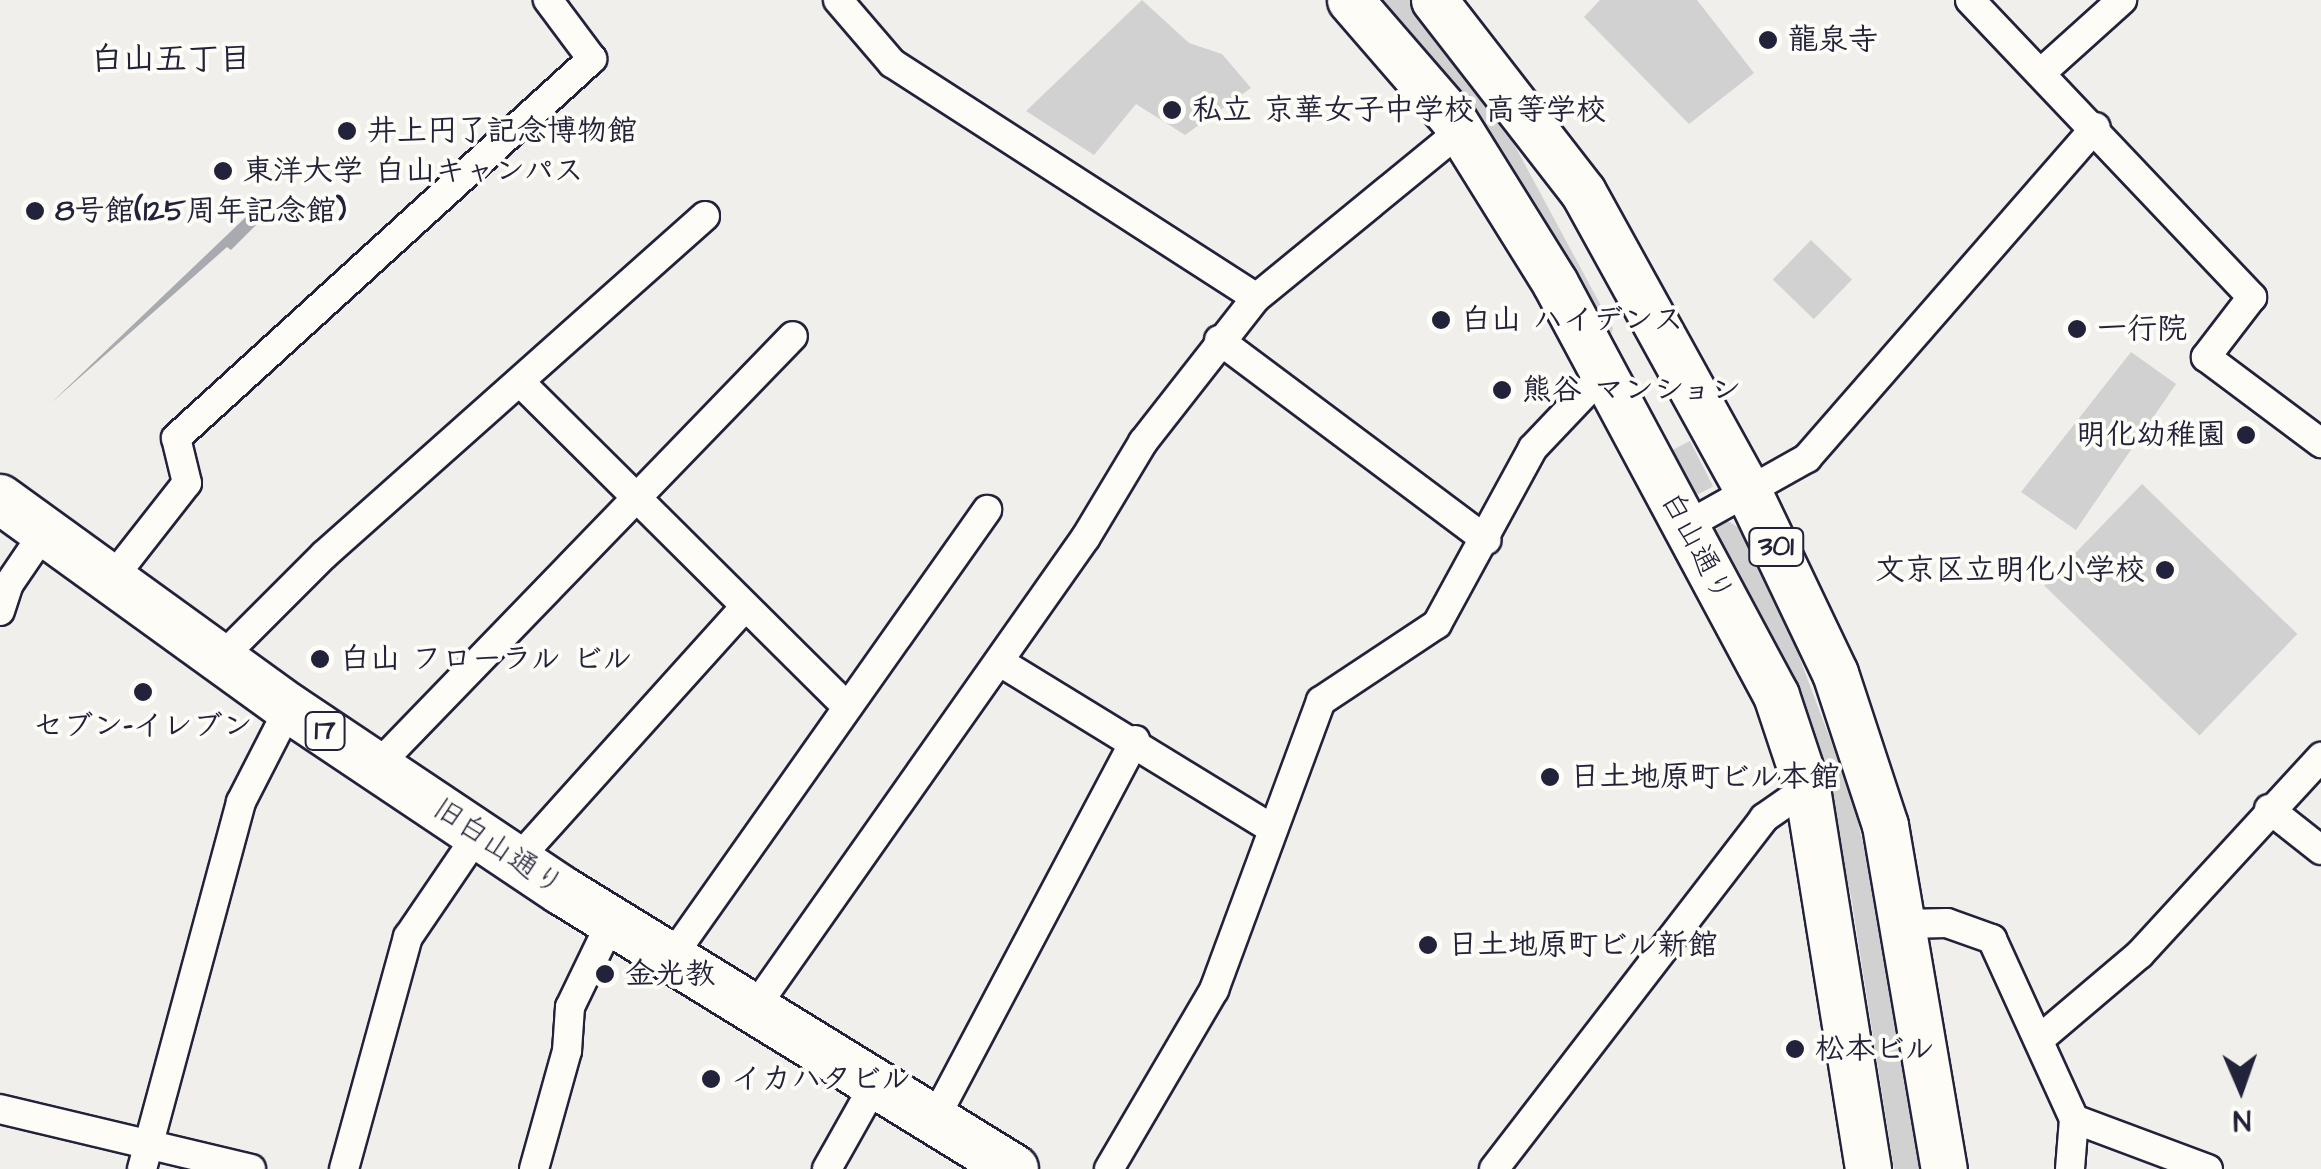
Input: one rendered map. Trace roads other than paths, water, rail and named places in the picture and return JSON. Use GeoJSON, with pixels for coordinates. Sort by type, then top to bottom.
{"type":"FeatureCollection","features":[{"type":"Feature","properties":{"kind":"highway","name":"旧白山通り"},"geometry":{"type":"LineString","coordinates":[[0,499],[47,528],[224,655],[289,708],[517,860],[1014,1169]]}},
{"type":"Feature","properties":{"kind":"main road","name":"白山通り"},"geometry":{"type":"LineString","coordinates":[[1350,0],[1460,131],[1605,372],[1776,695],[1807,788],[1868,1169]]}},
{"type":"Feature","properties":{"kind":"main road","name":"301"},"geometry":{"type":"LineString","coordinates":[[1434,0],[1533,121],[1583,192],[1750,495],[1808,612],[1858,735],[1904,924],[1944,1169]]}},
{"type":"Feature","properties":{"kind":"main road"},"geometry":{"type":"LineString","coordinates":[[1533,121],[1568,218],[1629,329],[1626,350],[1605,372]]}},
{"type":"Feature","properties":{"kind":"street"},"geometry":{"type":"LineString","coordinates":[[114,576],[188,483],[176,438],[592,60],[548,0]]}},
{"type":"Feature","properties":{"kind":"street"},"geometry":{"type":"LineString","coordinates":[[838,0],[892,63],[1256,298]]}},
{"type":"Feature","properties":{"kind":"street"},"geometry":{"type":"LineString","coordinates":[[1970,0],[2096,127],[2252,296],[2206,357],[2321,443]]}},
{"type":"Feature","properties":{"kind":"street"},"geometry":{"type":"LineString","coordinates":[[2042,72],[2122,0]]}},
{"type":"Feature","properties":{"kind":"street"},"geometry":{"type":"LineString","coordinates":[[1686,526],[1750,495],[1807,458],[2096,127]]}},
{"type":"Feature","properties":{"kind":"street"},"geometry":{"type":"LineString","coordinates":[[756,1006],[1000,662],[1143,442],[1219,340],[1256,298],[1460,131]]}},
{"type":"Feature","properties":{"kind":"street"},"geometry":{"type":"LineString","coordinates":[[224,655],[324,555],[705,216]]}},
{"type":"Feature","properties":{"kind":"street"},"geometry":{"type":"LineString","coordinates":[[377,766],[633,496],[793,336]]}},
{"type":"Feature","properties":{"kind":"street"},"geometry":{"type":"LineString","coordinates":[[1219,340],[1486,540]]}},
{"type":"Feature","properties":{"kind":"street"},"geometry":{"type":"LineString","coordinates":[[1109,1169],[1214,990],[1320,701],[1437,624],[1533,448],[1605,372]]}},
{"type":"Feature","properties":{"kind":"street"},"geometry":{"type":"LineString","coordinates":[[520,382],[742,610],[847,707]]}},
{"type":"Feature","properties":{"kind":"street"},"geometry":{"type":"LineString","coordinates":[[672,955],[986,510]]}},
{"type":"Feature","properties":{"kind":"street"},"geometry":{"type":"LineString","coordinates":[[0,612],[2,596],[47,528]]}},
{"type":"Feature","properties":{"kind":"street"},"geometry":{"type":"LineString","coordinates":[[517,860],[742,610]]}},
{"type":"Feature","properties":{"kind":"street"},"geometry":{"type":"LineString","coordinates":[[1000,662],[1135,740],[1272,829]]}},
{"type":"Feature","properties":{"kind":"street"},"geometry":{"type":"LineString","coordinates":[[142,1169],[242,802],[289,708]]}},
{"type":"Feature","properties":{"kind":"street"},"geometry":{"type":"LineString","coordinates":[[934,1120],[1135,740]]}},
{"type":"Feature","properties":{"kind":"street"},"geometry":{"type":"LineString","coordinates":[[2041,1038],[2140,954],[2321,757]]}},
{"type":"Feature","properties":{"kind":"street"},"geometry":{"type":"LineString","coordinates":[[1494,1169],[1764,818],[1807,788]]}},
{"type":"Feature","properties":{"kind":"street"},"geometry":{"type":"LineString","coordinates":[[2270,809],[2321,850]]}},
{"type":"Feature","properties":{"kind":"street"},"geometry":{"type":"LineString","coordinates":[[344,1169],[408,937],[478,834]]}},
{"type":"Feature","properties":{"kind":"street"},"geometry":{"type":"LineString","coordinates":[[534,1169],[567,1051],[570,1007],[612,920]]}},
{"type":"Feature","properties":{"kind":"street"},"geometry":{"type":"LineString","coordinates":[[1904,924],[1982,931],[2041,1038],[2074,1119],[2070,1169]]}},
{"type":"Feature","properties":{"kind":"street"},"geometry":{"type":"LineString","coordinates":[[827,1169],[876,1082]]}},
{"type":"Feature","properties":{"kind":"street"},"geometry":{"type":"LineString","coordinates":[[0,1109],[148,1140],[250,1169]]}},
{"type":"Feature","properties":{"kind":"street"},"geometry":{"type":"LineString","coordinates":[[2074,1119],[2208,1169]]}},
{"type":"Feature","properties":{"kind":"place","name":"龍泉寺"},"geometry":{"type":"Point","coordinates":[1768,40]}},
{"type":"Feature","properties":{"kind":"place","name":"私立 京華女子中学校 高等学校"},"geometry":{"type":"Point","coordinates":[1172,110]}},
{"type":"Feature","properties":{"kind":"place","name":"井上円了記念博物館"},"geometry":{"type":"Point","coordinates":[347,131]}},
{"type":"Feature","properties":{"kind":"place","name":"東洋大学 白山キャンパス"},"geometry":{"type":"Point","coordinates":[223,171]}},
{"type":"Feature","properties":{"kind":"place","name":"8号館(125周年記念館)"},"geometry":{"type":"Point","coordinates":[35,211]}},
{"type":"Feature","properties":{"kind":"place","name":"白山 ハイデンス"},"geometry":{"type":"Point","coordinates":[1441,320]}},
{"type":"Feature","properties":{"kind":"place","name":"一行院"},"geometry":{"type":"Point","coordinates":[2077,329]}},
{"type":"Feature","properties":{"kind":"place","name":"熊谷 マンション"},"geometry":{"type":"Point","coordinates":[1502,390]}},
{"type":"Feature","properties":{"kind":"place","name":"明化幼稚園"},"geometry":{"type":"Point","coordinates":[2246,435]}},
{"type":"Feature","properties":{"kind":"place","name":"文京区立明化小学校"},"geometry":{"type":"Point","coordinates":[2165,570]}},
{"type":"Feature","properties":{"kind":"place","name":"白山 フローラル ビル"},"geometry":{"type":"Point","coordinates":[320,659]}},
{"type":"Feature","properties":{"kind":"place","name":"セブン-イレブン"},"geometry":{"type":"Point","coordinates":[143,692]}},
{"type":"Feature","properties":{"kind":"place","name":"日土地原町ビル本館"},"geometry":{"type":"Point","coordinates":[1550,777]}},
{"type":"Feature","properties":{"kind":"place","name":"日土地原町ビル新館"},"geometry":{"type":"Point","coordinates":[1428,945]}},
{"type":"Feature","properties":{"kind":"place","name":"金光教"},"geometry":{"type":"Point","coordinates":[605,974]}},
{"type":"Feature","properties":{"kind":"place","name":"松本ビル"},"geometry":{"type":"Point","coordinates":[1795,1049]}},
{"type":"Feature","properties":{"kind":"place","name":"イカハタビル"},"geometry":{"type":"Point","coordinates":[711,1079]}},
{"type":"Feature","properties":{"kind":"district","name":"白山五丁目"},"geometry":{"type":"Point","coordinates":[171,60]}}]}
